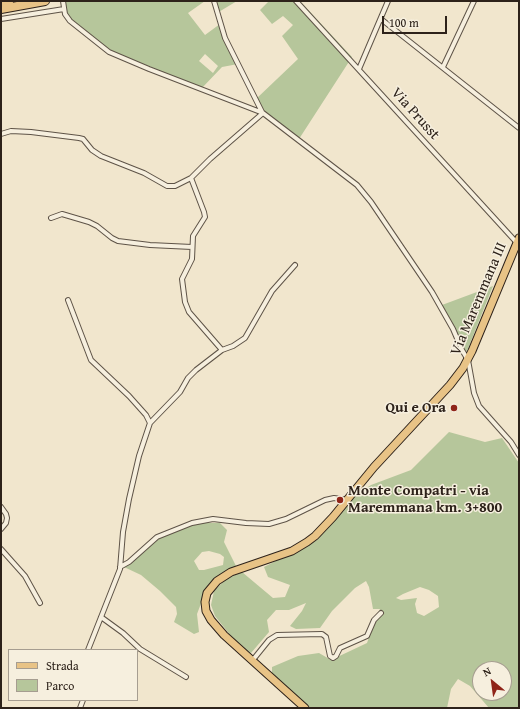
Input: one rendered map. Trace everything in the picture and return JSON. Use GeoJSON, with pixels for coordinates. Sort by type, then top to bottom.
{"type":"FeatureCollection","features":[{"type":"Feature","properties":{"kind":"highway"},"geometry":{"type":"LineString","coordinates":[[1,2],[9,1]]}},
{"type":"Feature","properties":{"kind":"highway"},"geometry":{"type":"LineString","coordinates":[[1,9],[45,1]]}},
{"type":"Feature","properties":{"kind":"main road","name":"Via Maremmana III"},"geometry":{"type":"LineString","coordinates":[[305,708],[224,635],[209,618],[205,607],[208,591],[217,581],[231,572],[285,554],[307,542],[321,530],[348,500],[374,467],[450,385],[468,360],[518,242]]}},
{"type":"Feature","properties":{"kind":"street"},"geometry":{"type":"LineString","coordinates":[[63,1],[67,17],[72,24],[111,53],[262,113],[352,180],[376,209],[427,283],[450,322],[468,360],[474,393],[480,406],[519,453]]}},
{"type":"Feature","properties":{"kind":"street"},"geometry":{"type":"LineString","coordinates":[[214,1],[225,38],[262,113]]}},
{"type":"Feature","properties":{"kind":"street","name":"Via Prusst"},"geometry":{"type":"LineString","coordinates":[[296,1],[518,242]]}},
{"type":"Feature","properties":{"kind":"street"},"geometry":{"type":"LineString","coordinates":[[359,69],[388,1]]}},
{"type":"Feature","properties":{"kind":"street"},"geometry":{"type":"LineString","coordinates":[[443,67],[474,1]]}},
{"type":"Feature","properties":{"kind":"street"},"geometry":{"type":"LineString","coordinates":[[1,19],[64,9]]}},
{"type":"Feature","properties":{"kind":"street"},"geometry":{"type":"LineString","coordinates":[[381,19],[519,128]]}},
{"type":"Feature","properties":{"kind":"street"},"geometry":{"type":"LineString","coordinates":[[1,134],[11,131],[31,132],[79,138],[85,140],[92,150],[101,156],[144,174],[167,186],[175,186],[191,178],[262,113]]}},
{"type":"Feature","properties":{"kind":"street"},"geometry":{"type":"LineString","coordinates":[[191,178],[205,215],[203,221],[193,236],[192,259],[182,281],[185,304],[190,313],[222,350]]}},
{"type":"Feature","properties":{"kind":"street"},"geometry":{"type":"LineString","coordinates":[[51,218],[62,214],[87,221],[118,241],[192,247]]}},
{"type":"Feature","properties":{"kind":"street"},"geometry":{"type":"LineString","coordinates":[[88,649],[120,567],[122,535],[129,499],[139,456],[150,423],[180,392],[196,370],[222,350],[233,346],[246,336],[274,288],[295,265]]}},
{"type":"Feature","properties":{"kind":"street"},"geometry":{"type":"LineString","coordinates":[[68,300],[91,360],[129,396],[147,417],[150,423]]}},
{"type":"Feature","properties":{"kind":"street"},"geometry":{"type":"LineString","coordinates":[[120,567],[128,562],[155,538],[192,523],[213,519],[269,524],[286,519],[325,500],[336,498],[348,500]]}},
{"type":"Feature","properties":{"kind":"street"},"geometry":{"type":"LineString","coordinates":[[1,507],[7,518],[6,523],[1,530]]}},
{"type":"Feature","properties":{"kind":"street"},"geometry":{"type":"LineString","coordinates":[[1,549],[25,576],[40,603]]}},
{"type":"Feature","properties":{"kind":"street"},"geometry":{"type":"LineString","coordinates":[[252,661],[269,640],[277,635],[322,634],[326,637],[330,656],[333,658],[336,656],[340,648],[368,636],[374,620],[381,613]]}},
{"type":"Feature","properties":{"kind":"street"},"geometry":{"type":"LineString","coordinates":[[101,617],[125,634],[136,646],[186,677]]}},
{"type":"Feature","properties":{"kind":"green space"},"geometry":{"type":"Polygon","coordinates":[[[60,1],[205,1],[188,13],[205,35],[220,24],[238,64],[222,67],[201,89],[116,55],[72,24],[60,1]],[[205,54],[199,61],[213,73],[218,66],[205,54]]]}},
{"type":"Feature","properties":{"kind":"green space"},"geometry":{"type":"Polygon","coordinates":[[[214,1],[237,1],[217,13],[214,1]]]}},
{"type":"Feature","properties":{"kind":"green space"},"geometry":{"type":"Polygon","coordinates":[[[269,1],[300,1],[352,57],[299,139],[263,113],[256,99],[298,59],[282,36],[293,25],[283,16],[272,24],[260,10],[269,1]]]}},
{"type":"Feature","properties":{"kind":"green space"},"geometry":{"type":"Polygon","coordinates":[[[493,286],[467,351],[464,350],[453,324],[442,305],[493,286]]]}},
{"type":"Feature","properties":{"kind":"green space"},"geometry":{"type":"Polygon","coordinates":[[[449,432],[485,442],[502,438],[519,463],[519,708],[489,708],[483,701],[512,701],[512,661],[472,661],[472,688],[458,679],[451,689],[447,708],[310,708],[272,674],[272,667],[298,656],[319,653],[331,660],[367,643],[380,609],[373,609],[369,587],[366,581],[355,588],[332,611],[320,628],[296,629],[290,626],[302,611],[306,603],[289,610],[276,610],[267,620],[269,632],[251,653],[239,646],[215,616],[211,605],[214,591],[226,579],[242,572],[273,598],[285,597],[290,585],[268,577],[264,567],[317,540],[357,494],[371,485],[411,470],[449,432]],[[420,587],[396,598],[401,600],[417,598],[415,604],[417,613],[424,616],[439,607],[438,596],[429,590],[420,587]]]}},
{"type":"Feature","properties":{"kind":"green space"},"geometry":{"type":"Polygon","coordinates":[[[198,523],[220,523],[227,530],[224,542],[236,566],[217,577],[208,585],[197,614],[199,632],[194,634],[174,622],[177,614],[176,607],[160,591],[141,575],[124,567],[155,539],[174,530],[198,523]],[[209,551],[202,552],[194,561],[199,570],[223,565],[224,557],[220,554],[209,551]]]}},
{"type":"Feature","properties":{"kind":"place","name":"Qui e Ora"},"geometry":{"type":"Point","coordinates":[454,408]}},
{"type":"Feature","properties":{"kind":"place","name":"Monte Compatri - via Maremmana km. 3+800"},"geometry":{"type":"Point","coordinates":[340,500]}}]}
